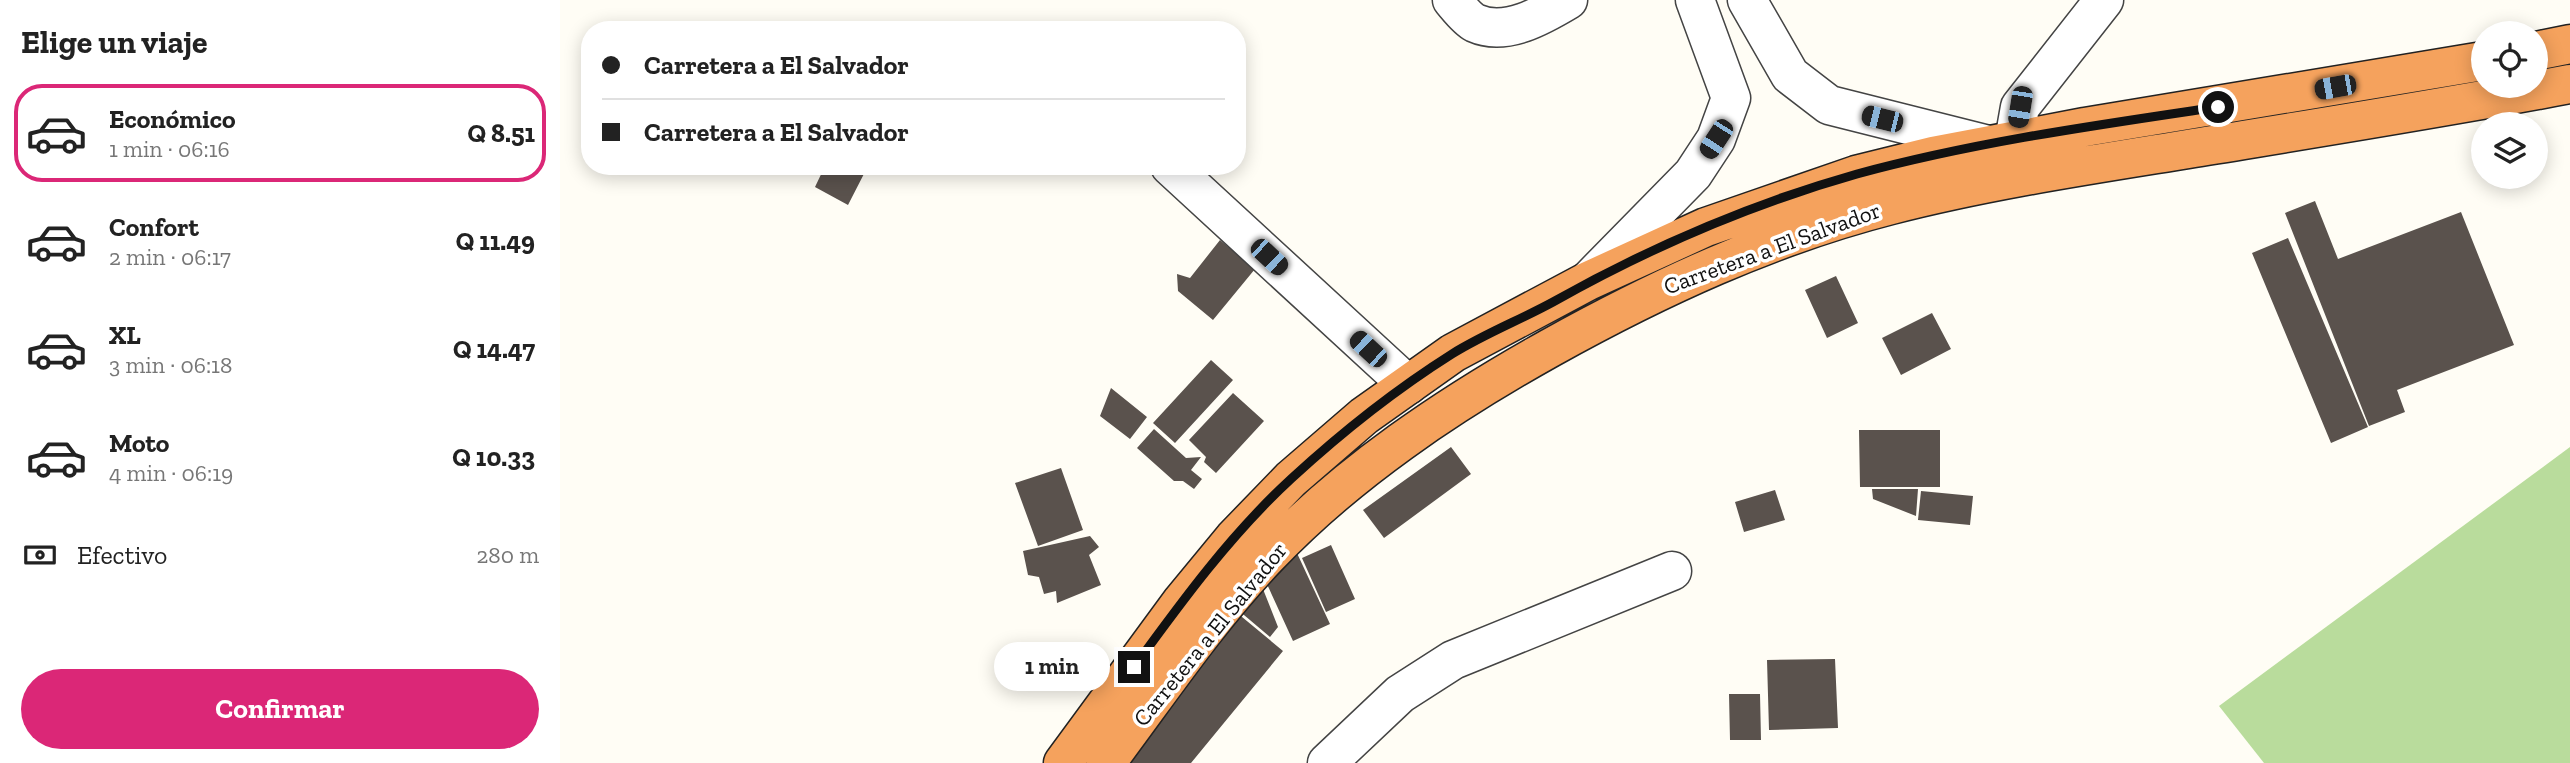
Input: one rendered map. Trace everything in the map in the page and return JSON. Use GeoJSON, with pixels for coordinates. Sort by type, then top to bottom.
{"type":"FeatureCollection","features":[{"type":"Feature","properties":{"kind":"highway"},"geometry":{"type":"LineString","coordinates":[[2548,49],[2570,44]]}},
{"type":"Feature","properties":{"kind":"highway","name":"Carretera a El Salvador"},"geometry":{"type":"LineString","coordinates":[[1063,763],[1182,601],[1234,538],[1291,479],[1364,416],[1453,353],[1588,281],[1706,227],[1856,175],[2001,143],[2471,63]]}},
{"type":"Feature","properties":{"kind":"highway","name":"Carretera a El Salvador"},"geometry":{"type":"LineString","coordinates":[[1106,763],[1169,678],[1258,568],[1327,502],[1392,448],[1481,387],[1649,293],[1743,254],[1890,205],[2080,167],[2368,121],[2570,84]]}},
{"type":"Feature","properties":{"kind":"street"},"geometry":{"type":"LineString","coordinates":[[1452,0],[1474,23],[1495,27],[1534,19],[1568,0]]}},
{"type":"Feature","properties":{"kind":"street"},"geometry":{"type":"LineString","coordinates":[[1588,281],[1693,174],[1716,139],[1731,98],[1695,0]]}},
{"type":"Feature","properties":{"kind":"street"},"geometry":{"type":"LineString","coordinates":[[1747,0],[1790,75],[1829,105],[2001,143],[2020,107],[2104,0]]}},
{"type":"Feature","properties":{"kind":"street"},"geometry":{"type":"LineString","coordinates":[[1180,175],[1408,385]]}},
{"type":"Feature","properties":{"kind":"street"},"geometry":{"type":"LineString","coordinates":[[1327,763],[1400,694],[1452,660],[1672,571]]}},
{"type":"Feature","properties":{"kind":"green space"},"geometry":{"type":"Polygon","coordinates":[[[2570,447],[2570,763],[2264,763],[2219,706],[2570,447]]]}},
{"type":"Feature","properties":{"kind":"building"},"geometry":{"type":"Polygon","coordinates":[[[821,175],[863,175],[848,205],[815,187],[821,175]]]}},
{"type":"Feature","properties":{"kind":"building"},"geometry":{"type":"Polygon","coordinates":[[[2315,201],[2338,259],[2461,212],[2514,345],[2397,390],[2405,412],[2369,426],[2285,213],[2315,201]]]}},
{"type":"Feature","properties":{"kind":"building"},"geometry":{"type":"Polygon","coordinates":[[[2288,238],[2368,427],[2331,443],[2252,253],[2288,238]]]}},
{"type":"Feature","properties":{"kind":"building"},"geometry":{"type":"Polygon","coordinates":[[[1220,240],[1255,269],[1213,320],[1178,291],[1177,274],[1190,278],[1220,240]]]}},
{"type":"Feature","properties":{"kind":"building"},"geometry":{"type":"Polygon","coordinates":[[[1836,276],[1858,323],[1827,338],[1805,290],[1836,276]]]}},
{"type":"Feature","properties":{"kind":"building"},"geometry":{"type":"Polygon","coordinates":[[[1932,313],[1951,349],[1901,375],[1882,338],[1932,313]]]}},
{"type":"Feature","properties":{"kind":"building"},"geometry":{"type":"Polygon","coordinates":[[[1211,360],[1233,380],[1175,443],[1153,423],[1211,360]]]}},
{"type":"Feature","properties":{"kind":"building"},"geometry":{"type":"Polygon","coordinates":[[[1111,388],[1147,417],[1130,439],[1100,416],[1111,388]]]}},
{"type":"Feature","properties":{"kind":"building"},"geometry":{"type":"Polygon","coordinates":[[[1233,393],[1264,421],[1216,473],[1204,462],[1206,457],[1189,440],[1233,393]]]}},
{"type":"Feature","properties":{"kind":"building"},"geometry":{"type":"Polygon","coordinates":[[[1154,429],[1186,458],[1201,457],[1191,470],[1202,479],[1194,489],[1183,481],[1174,481],[1137,448],[1154,429]]]}},
{"type":"Feature","properties":{"kind":"building"},"geometry":{"type":"Polygon","coordinates":[[[1859,430],[1940,430],[1940,487],[1860,487],[1859,430]]]}},
{"type":"Feature","properties":{"kind":"building"},"geometry":{"type":"Polygon","coordinates":[[[1451,447],[1471,474],[1384,538],[1363,510],[1451,447]]]}},
{"type":"Feature","properties":{"kind":"building"},"geometry":{"type":"Polygon","coordinates":[[[1061,468],[1083,530],[1038,546],[1015,483],[1061,468]]]}},
{"type":"Feature","properties":{"kind":"building"},"geometry":{"type":"Polygon","coordinates":[[[1872,489],[1918,489],[1916,516],[1873,499],[1872,489]]]}},
{"type":"Feature","properties":{"kind":"building"},"geometry":{"type":"Polygon","coordinates":[[[1775,490],[1785,520],[1744,532],[1735,502],[1775,490]]]}},
{"type":"Feature","properties":{"kind":"building"},"geometry":{"type":"Polygon","coordinates":[[[1921,491],[1973,496],[1970,525],[1918,520],[1921,491]]]}},
{"type":"Feature","properties":{"kind":"building"},"geometry":{"type":"Polygon","coordinates":[[[1090,536],[1099,547],[1089,555],[1101,585],[1057,603],[1056,591],[1044,594],[1039,577],[1028,575],[1023,551],[1090,536]]]}},
{"type":"Feature","properties":{"kind":"building"},"geometry":{"type":"Polygon","coordinates":[[[1331,545],[1355,599],[1326,612],[1302,558],[1331,545]]]}},
{"type":"Feature","properties":{"kind":"building"},"geometry":{"type":"Polygon","coordinates":[[[1296,551],[1330,624],[1293,641],[1266,582],[1296,551]]]}},
{"type":"Feature","properties":{"kind":"building"},"geometry":{"type":"Polygon","coordinates":[[[1257,574],[1278,627],[1270,637],[1231,604],[1257,574]]]}},
{"type":"Feature","properties":{"kind":"building"},"geometry":{"type":"Polygon","coordinates":[[[1236,612],[1283,651],[1191,763],[1112,763],[1236,612]]]}},
{"type":"Feature","properties":{"kind":"building"},"geometry":{"type":"Polygon","coordinates":[[[1835,659],[1838,728],[1769,730],[1767,660],[1835,659]]]}},
{"type":"Feature","properties":{"kind":"building"},"geometry":{"type":"Polygon","coordinates":[[[1729,694],[1760,694],[1761,740],[1730,740],[1729,694]]]}},
{"type":"Feature","properties":{"kind":"route"},"geometry":{"type":"LineString","coordinates":[[1134,667],[1182,601],[1234,538],[1291,479],[1364,416],[1453,353],[1588,281],[1706,227],[1856,175],[1988,145],[2218,107]]}}]}
